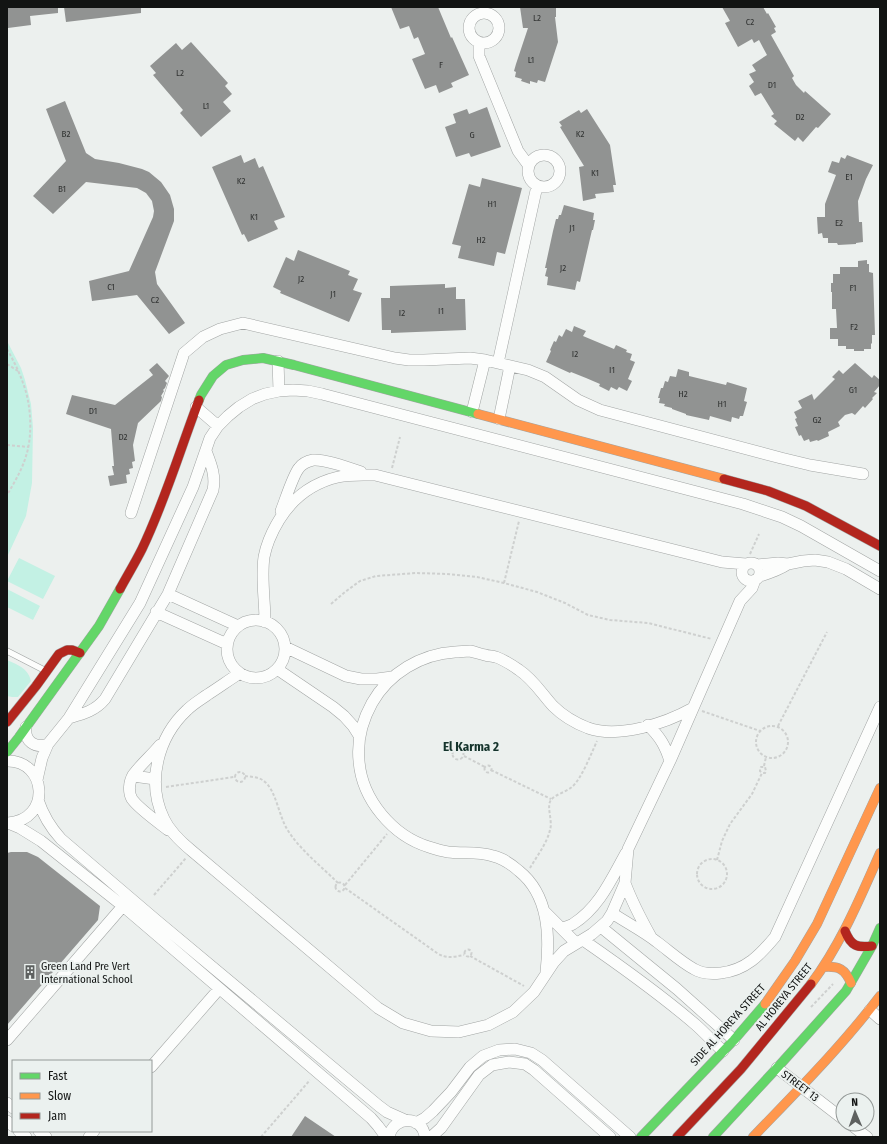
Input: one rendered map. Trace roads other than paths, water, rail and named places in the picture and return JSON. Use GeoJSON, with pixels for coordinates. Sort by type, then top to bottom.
{"type":"FeatureCollection","features":[{"type":"Feature","properties":{"kind":"street"},"geometry":{"type":"LineString","coordinates":[[477,11],[492,15],[499,26],[498,35],[492,41],[483,43],[478,42],[472,37],[469,28],[471,20],[477,11]]}},
{"type":"Feature","properties":{"kind":"street"},"geometry":{"type":"LineString","coordinates":[[478,42],[479,56],[518,151],[529,166]]}},
{"type":"Feature","properties":{"kind":"street"},"geometry":{"type":"LineString","coordinates":[[541,156],[551,157],[556,161],[560,170],[557,181],[548,187],[537,186],[530,180],[528,170],[529,166],[531,161],[536,158],[541,156]]}},
{"type":"Feature","properties":{"kind":"street"},"geometry":{"type":"LineString","coordinates":[[498,363],[537,186]]}},
{"type":"Feature","properties":{"kind":"street"},"geometry":{"type":"LineString","coordinates":[[131,513],[184,353],[203,337],[220,329],[243,323],[395,358],[409,360],[470,358],[498,363],[533,372],[545,377],[578,400],[600,410],[781,458],[810,465],[863,474]]}},
{"type":"Feature","properties":{"kind":"street"},"geometry":{"type":"LineString","coordinates":[[7,752],[99,626],[142,549],[171,479],[201,394],[213,376],[226,365],[243,360],[263,358],[278,361],[768,491],[806,506],[880,546]]}},
{"type":"Feature","properties":{"kind":"street"},"geometry":{"type":"LineString","coordinates":[[472,412],[485,360]]}},
{"type":"Feature","properties":{"kind":"street"},"geometry":{"type":"LineString","coordinates":[[278,361],[279,391]]}},
{"type":"Feature","properties":{"kind":"street"},"geometry":{"type":"LineString","coordinates":[[499,419],[510,366]]}},
{"type":"Feature","properties":{"kind":"street"},"geometry":{"type":"LineString","coordinates":[[7,823],[21,820],[32,812],[38,800],[39,793],[37,780],[42,758],[48,744],[69,718],[140,603],[193,487],[210,438],[218,426],[228,416],[246,403],[265,394],[294,390],[322,394],[743,504],[782,517],[880,571]]}},
{"type":"Feature","properties":{"kind":"street"},"geometry":{"type":"LineString","coordinates":[[196,407],[218,426]]}},
{"type":"Feature","properties":{"kind":"street"},"geometry":{"type":"LineString","coordinates":[[69,718],[93,710],[101,704],[108,695],[168,594],[213,490],[213,472],[206,451]]}},
{"type":"Feature","properties":{"kind":"street"},"geometry":{"type":"LineString","coordinates":[[265,622],[264,557],[295,475],[299,468],[314,460],[722,562],[751,573],[775,572],[788,564],[803,561],[815,560],[828,562],[846,569],[880,589]]}},
{"type":"Feature","properties":{"kind":"street"},"geometry":{"type":"LineString","coordinates":[[321,482],[322,461]]}},
{"type":"Feature","properties":{"kind":"street"},"geometry":{"type":"LineString","coordinates":[[275,526],[284,512],[296,499],[321,482],[357,474],[375,475]]}},
{"type":"Feature","properties":{"kind":"street"},"geometry":{"type":"LineString","coordinates":[[295,475],[309,489]]}},
{"type":"Feature","properties":{"kind":"street"},"geometry":{"type":"LineString","coordinates":[[562,928],[573,924],[590,909],[604,891],[628,849],[670,762],[740,601],[752,588],[751,573]]}},
{"type":"Feature","properties":{"kind":"street"},"geometry":{"type":"LineString","coordinates":[[168,594],[238,626]]}},
{"type":"Feature","properties":{"kind":"street"},"geometry":{"type":"LineString","coordinates":[[156,612],[227,644]]}},
{"type":"Feature","properties":{"kind":"street"},"geometry":{"type":"LineString","coordinates":[[251,620],[265,622],[279,631],[283,639],[285,647],[282,662],[271,674],[255,678],[247,676],[240,673],[232,665],[228,655],[227,644],[233,631],[238,626],[251,620]]}},
{"type":"Feature","properties":{"kind":"street"},"geometry":{"type":"LineString","coordinates":[[285,647],[346,676],[361,679],[392,677]]}},
{"type":"Feature","properties":{"kind":"street"},"geometry":{"type":"LineString","coordinates":[[7,722],[13,711],[36,686],[63,650],[72,650],[80,653]]}},
{"type":"Feature","properties":{"kind":"street"},"geometry":{"type":"LineString","coordinates":[[546,975],[548,940],[545,912],[537,893],[525,876],[511,864],[494,856],[475,852],[448,852],[428,847],[410,839],[393,827],[376,808],[365,786],[359,762],[360,737],[366,714],[377,694],[392,677],[415,661],[441,652],[469,651],[496,657],[520,671],[540,690],[553,706],[569,719],[588,728],[602,731],[629,730],[664,722],[693,708]]}},
{"type":"Feature","properties":{"kind":"street"},"geometry":{"type":"LineString","coordinates":[[277,669],[334,707],[353,726],[360,737]]}},
{"type":"Feature","properties":{"kind":"street"},"geometry":{"type":"LineString","coordinates":[[176,838],[164,819],[156,789],[158,758],[166,738],[175,722],[188,709],[240,673]]}},
{"type":"Feature","properties":{"kind":"street"},"geometry":{"type":"LineString","coordinates":[[612,913],[653,939],[694,970],[711,975],[726,973],[739,969],[750,962],[761,953],[775,936],[880,707]]}},
{"type":"Feature","properties":{"kind":"street"},"geometry":{"type":"LineString","coordinates":[[648,726],[659,736],[666,748],[670,762]]}},
{"type":"Feature","properties":{"kind":"street"},"geometry":{"type":"LineString","coordinates":[[26,727],[26,736],[31,743],[40,746],[48,744]]}},
{"type":"Feature","properties":{"kind":"street"},"geometry":{"type":"LineString","coordinates":[[166,738],[133,776],[130,783],[132,799],[176,838],[378,1008],[403,1023],[431,1031],[459,1032],[474,1029],[488,1025],[513,1012],[534,992],[554,962],[564,951],[601,927],[612,913],[625,883],[628,849]]}},
{"type":"Feature","properties":{"kind":"street"},"geometry":{"type":"LineString","coordinates":[[7,761],[17,762],[23,765],[29,769],[37,780]]}},
{"type":"Feature","properties":{"kind":"street"},"geometry":{"type":"LineString","coordinates":[[133,776],[156,789]]}},
{"type":"Feature","properties":{"kind":"street","name":"SIDE AL HOREYA STREET"},"geometry":{"type":"LineString","coordinates":[[641,1137],[734,1040],[770,998],[795,961],[817,924],[880,788]]}},
{"type":"Feature","properties":{"kind":"street"},"geometry":{"type":"LineString","coordinates":[[138,805],[156,789]]}},
{"type":"Feature","properties":{"kind":"street"},"geometry":{"type":"LineString","coordinates":[[38,800],[47,821],[61,838],[220,989],[371,1118],[386,1137]]}},
{"type":"Feature","properties":{"kind":"street"},"geometry":{"type":"LineString","coordinates":[[7,823],[20,828],[41,841],[123,906],[153,925],[337,1070],[379,1106],[392,1114],[421,1127],[425,1137]]}},
{"type":"Feature","properties":{"kind":"street","name":"AL HOREYA STREET"},"geometry":{"type":"LineString","coordinates":[[677,1137],[736,1064],[806,991],[824,967],[845,931],[880,853]]}},
{"type":"Feature","properties":{"kind":"street"},"geometry":{"type":"LineString","coordinates":[[625,883],[639,915],[653,939]]}},
{"type":"Feature","properties":{"kind":"street"},"geometry":{"type":"LineString","coordinates":[[604,891],[618,899]]}},
{"type":"Feature","properties":{"kind":"street"},"geometry":{"type":"LineString","coordinates":[[7,1040],[123,906]]}},
{"type":"Feature","properties":{"kind":"street"},"geometry":{"type":"LineString","coordinates":[[545,912],[580,942],[633,975],[666,1000],[697,1026],[736,1064]]}},
{"type":"Feature","properties":{"kind":"street"},"geometry":{"type":"LineString","coordinates":[[601,927],[677,989],[747,1052]]}},
{"type":"Feature","properties":{"kind":"street"},"geometry":{"type":"LineString","coordinates":[[713,1137],[846,991],[872,946],[880,928]]}},
{"type":"Feature","properties":{"kind":"street"},"geometry":{"type":"LineString","coordinates":[[845,931],[848,939],[855,946],[864,948],[872,946]]}},
{"type":"Feature","properties":{"kind":"street"},"geometry":{"type":"LineString","coordinates":[[633,975],[644,962]]}},
{"type":"Feature","properties":{"kind":"street"},"geometry":{"type":"LineString","coordinates":[[824,967],[833,966],[842,969],[848,975],[851,984]]}},
{"type":"Feature","properties":{"kind":"street"},"geometry":{"type":"LineString","coordinates":[[152,1066],[220,989]]}},
{"type":"Feature","properties":{"kind":"street"},"geometry":{"type":"LineString","coordinates":[[754,1137],[802,1087],[870,1010],[880,996]]}},
{"type":"Feature","properties":{"kind":"street"},"geometry":{"type":"LineString","coordinates":[[870,1010],[880,1019]]}},
{"type":"Feature","properties":{"kind":"street"},"geometry":{"type":"LineString","coordinates":[[389,1137],[390,1131],[396,1124],[425,1118],[451,1092],[470,1066],[483,1056],[499,1050],[515,1050],[531,1053],[542,1060],[630,1137]]}},
{"type":"Feature","properties":{"kind":"street"},"geometry":{"type":"LineString","coordinates":[[534,1070],[542,1060]]}},
{"type":"Feature","properties":{"kind":"street"},"geometry":{"type":"LineString","coordinates":[[431,1137],[441,1128],[479,1075],[492,1065],[509,1062],[525,1064],[534,1070],[610,1137]]}},
{"type":"Feature","properties":{"kind":"street","name":"STREET 13"},"geometry":{"type":"LineString","coordinates":[[777,1068],[835,1113]]}},
{"type":"Feature","properties":{"kind":"street"},"geometry":{"type":"LineString","coordinates":[[329,1081],[337,1070]]}},
{"type":"Feature","properties":{"kind":"lane"},"geometry":{"type":"LineString","coordinates":[[7,651],[47,671]]}},
{"type":"Feature","properties":{"kind":"place","name":"Green Land Pre Vert International School"},"geometry":{"type":"Point","coordinates":[30,972]}},
{"type":"Feature","properties":{"kind":"district","name":"El Karma 2"},"geometry":{"type":"Point","coordinates":[471,746]}}]}
